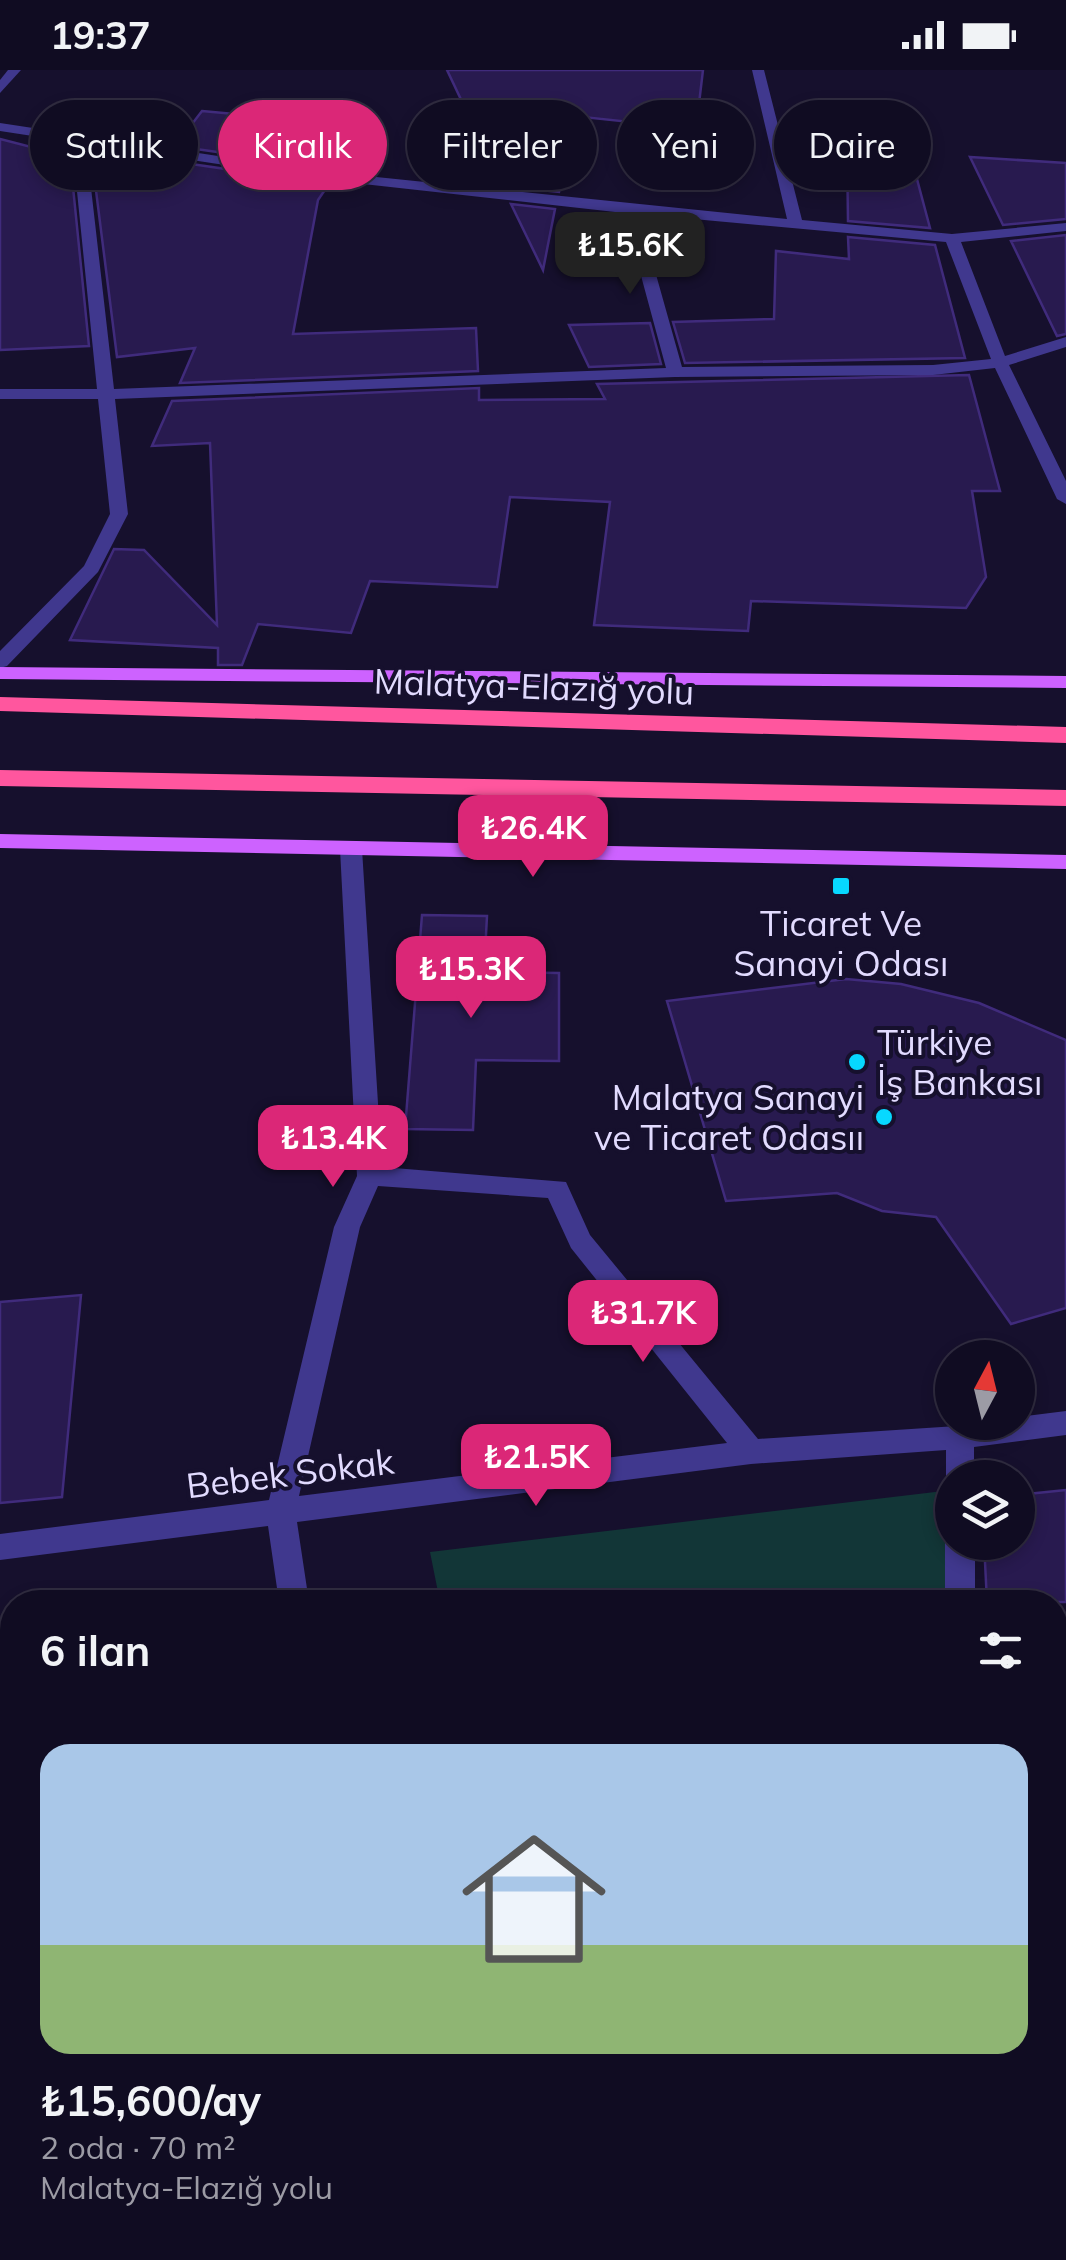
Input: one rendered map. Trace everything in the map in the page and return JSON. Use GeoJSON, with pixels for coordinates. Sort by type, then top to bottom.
{"type":"FeatureCollection","features":[{"type":"Feature","properties":{"kind":"highway","name":"Malatya-Elazığ yolu"},"geometry":{"type":"LineString","coordinates":[[0,704],[1066,735]]}},
{"type":"Feature","properties":{"kind":"highway"},"geometry":{"type":"LineString","coordinates":[[0,778],[1066,798]]}},
{"type":"Feature","properties":{"kind":"main road"},"geometry":{"type":"LineString","coordinates":[[0,673],[1066,682]]}},
{"type":"Feature","properties":{"kind":"main road"},"geometry":{"type":"LineString","coordinates":[[0,841],[1066,862]]}},
{"type":"Feature","properties":{"kind":"street"},"geometry":{"type":"LineString","coordinates":[[0,90],[15,70]]}},
{"type":"Feature","properties":{"kind":"street"},"geometry":{"type":"LineString","coordinates":[[758,70],[796,224]]}},
{"type":"Feature","properties":{"kind":"street"},"geometry":{"type":"LineString","coordinates":[[0,127],[30,132]]}},
{"type":"Feature","properties":{"kind":"street"},"geometry":{"type":"LineString","coordinates":[[198,158],[630,210],[952,238],[1066,226]]}},
{"type":"Feature","properties":{"kind":"street"},"geometry":{"type":"LineString","coordinates":[[0,662],[92,568],[120,514],[83,190]]}},
{"type":"Feature","properties":{"kind":"street"},"geometry":{"type":"LineString","coordinates":[[630,210],[675,372]]}},
{"type":"Feature","properties":{"kind":"street"},"geometry":{"type":"LineString","coordinates":[[952,238],[1000,364],[1066,499]]}},
{"type":"Feature","properties":{"kind":"street"},"geometry":{"type":"LineString","coordinates":[[0,394],[106,394],[675,372],[933,370],[1000,364],[1066,342]]}},
{"type":"Feature","properties":{"kind":"street"},"geometry":{"type":"LineString","coordinates":[[292,1590],[281,1512],[347,1228],[370,1176],[351,849]]}},
{"type":"Feature","properties":{"kind":"street"},"geometry":{"type":"LineString","coordinates":[[370,1176],[557,1189],[580,1242],[751,1452]]}},
{"type":"Feature","properties":{"kind":"street","name":"Bebek Sokak"},"geometry":{"type":"LineString","coordinates":[[1035,1427],[1066,1423]]}},
{"type":"Feature","properties":{"kind":"street","name":"Bebek Sokak"},"geometry":{"type":"LineString","coordinates":[[0,1548],[751,1452],[935,1440]]}},
{"type":"Feature","properties":{"kind":"street"},"geometry":{"type":"LineString","coordinates":[[960,1560],[960,1590]]}},
{"type":"Feature","properties":{"kind":"green space"},"geometry":{"type":"Polygon","coordinates":[[[935,1492],[935,1560],[968,1560],[970,1590],[438,1590],[430,1552],[935,1492]]]}},
{"type":"Feature","properties":{"kind":"building"},"geometry":{"type":"Polygon","coordinates":[[[447,70],[703,70],[699,100],[617,100],[617,121],[597,118],[597,100],[461,100],[447,70]]]}},
{"type":"Feature","properties":{"kind":"building"},"geometry":{"type":"Polygon","coordinates":[[[202,111],[218,112],[218,152],[198,149],[198,116],[202,111]]]}},
{"type":"Feature","properties":{"kind":"building"},"geometry":{"type":"Polygon","coordinates":[[[0,139],[30,147],[30,190],[73,190],[89,346],[0,350],[0,139]]]}},
{"type":"Feature","properties":{"kind":"building"},"geometry":{"type":"Polygon","coordinates":[[[970,157],[1066,163],[1066,219],[1003,225],[970,157]]]}},
{"type":"Feature","properties":{"kind":"building"},"geometry":{"type":"Polygon","coordinates":[[[198,165],[218,168],[218,190],[325,190],[318,200],[293,334],[476,328],[478,371],[180,383],[195,348],[117,357],[96,190],[198,190],[198,165]]]}},
{"type":"Feature","properties":{"kind":"building"},"geometry":{"type":"Polygon","coordinates":[[[848,190],[920,190],[930,228],[848,221],[848,190]]]}},
{"type":"Feature","properties":{"kind":"building"},"geometry":{"type":"Polygon","coordinates":[[[511,204],[555,209],[543,270],[511,204]]]}},
{"type":"Feature","properties":{"kind":"building"},"geometry":{"type":"Polygon","coordinates":[[[1066,235],[1066,334],[1057,336],[1011,241],[1066,235]]]}},
{"type":"Feature","properties":{"kind":"building"},"geometry":{"type":"Polygon","coordinates":[[[848,237],[935,245],[965,358],[685,363],[673,322],[774,319],[776,251],[849,259],[848,237]]]}},
{"type":"Feature","properties":{"kind":"building"},"geometry":{"type":"Polygon","coordinates":[[[650,323],[661,364],[589,367],[569,325],[650,323]]]}},
{"type":"Feature","properties":{"kind":"building"},"geometry":{"type":"Polygon","coordinates":[[[969,375],[1000,491],[972,491],[986,577],[966,608],[751,601],[748,631],[594,625],[610,502],[510,497],[497,587],[370,581],[351,633],[258,624],[242,665],[218,665],[218,648],[70,640],[114,549],[144,550],[217,625],[210,443],[152,446],[172,401],[479,388],[479,400],[605,399],[597,384],[969,375]]]}},
{"type":"Feature","properties":{"kind":"building"},"geometry":{"type":"Polygon","coordinates":[[[422,915],[487,916],[484,972],[559,973],[559,1061],[476,1060],[473,1130],[405,1129],[422,915]]]}},
{"type":"Feature","properties":{"kind":"building","name":"Malatya Sanayi ve Ticaret Odasıı"},"geometry":{"type":"Polygon","coordinates":[[[846,979],[901,984],[979,1003],[1066,1040],[1066,1308],[1011,1324],[936,1217],[882,1211],[837,1193],[726,1201],[667,1001],[846,979]]]}},
{"type":"Feature","properties":{"kind":"building"},"geometry":{"type":"Polygon","coordinates":[[[81,1295],[62,1497],[0,1503],[0,1302],[81,1295]]]}},
{"type":"Feature","properties":{"kind":"building"},"geometry":{"type":"Polygon","coordinates":[[[1066,1490],[1066,1590],[986,1590],[985,1560],[1035,1560],[1035,1493],[1066,1490]]]}},
{"type":"Feature","properties":{"kind":"place","name":"Ticaret Ve Sanayi Odası"},"geometry":{"type":"Point","coordinates":[841,886]}},
{"type":"Feature","properties":{"kind":"place","name":"Türkiye İş Bankası"},"geometry":{"type":"Point","coordinates":[857,1062]}},
{"type":"Feature","properties":{"kind":"place","name":"Malatya Sanayi ve Ticaret Odasıı"},"geometry":{"type":"Point","coordinates":[884,1117]}}]}
